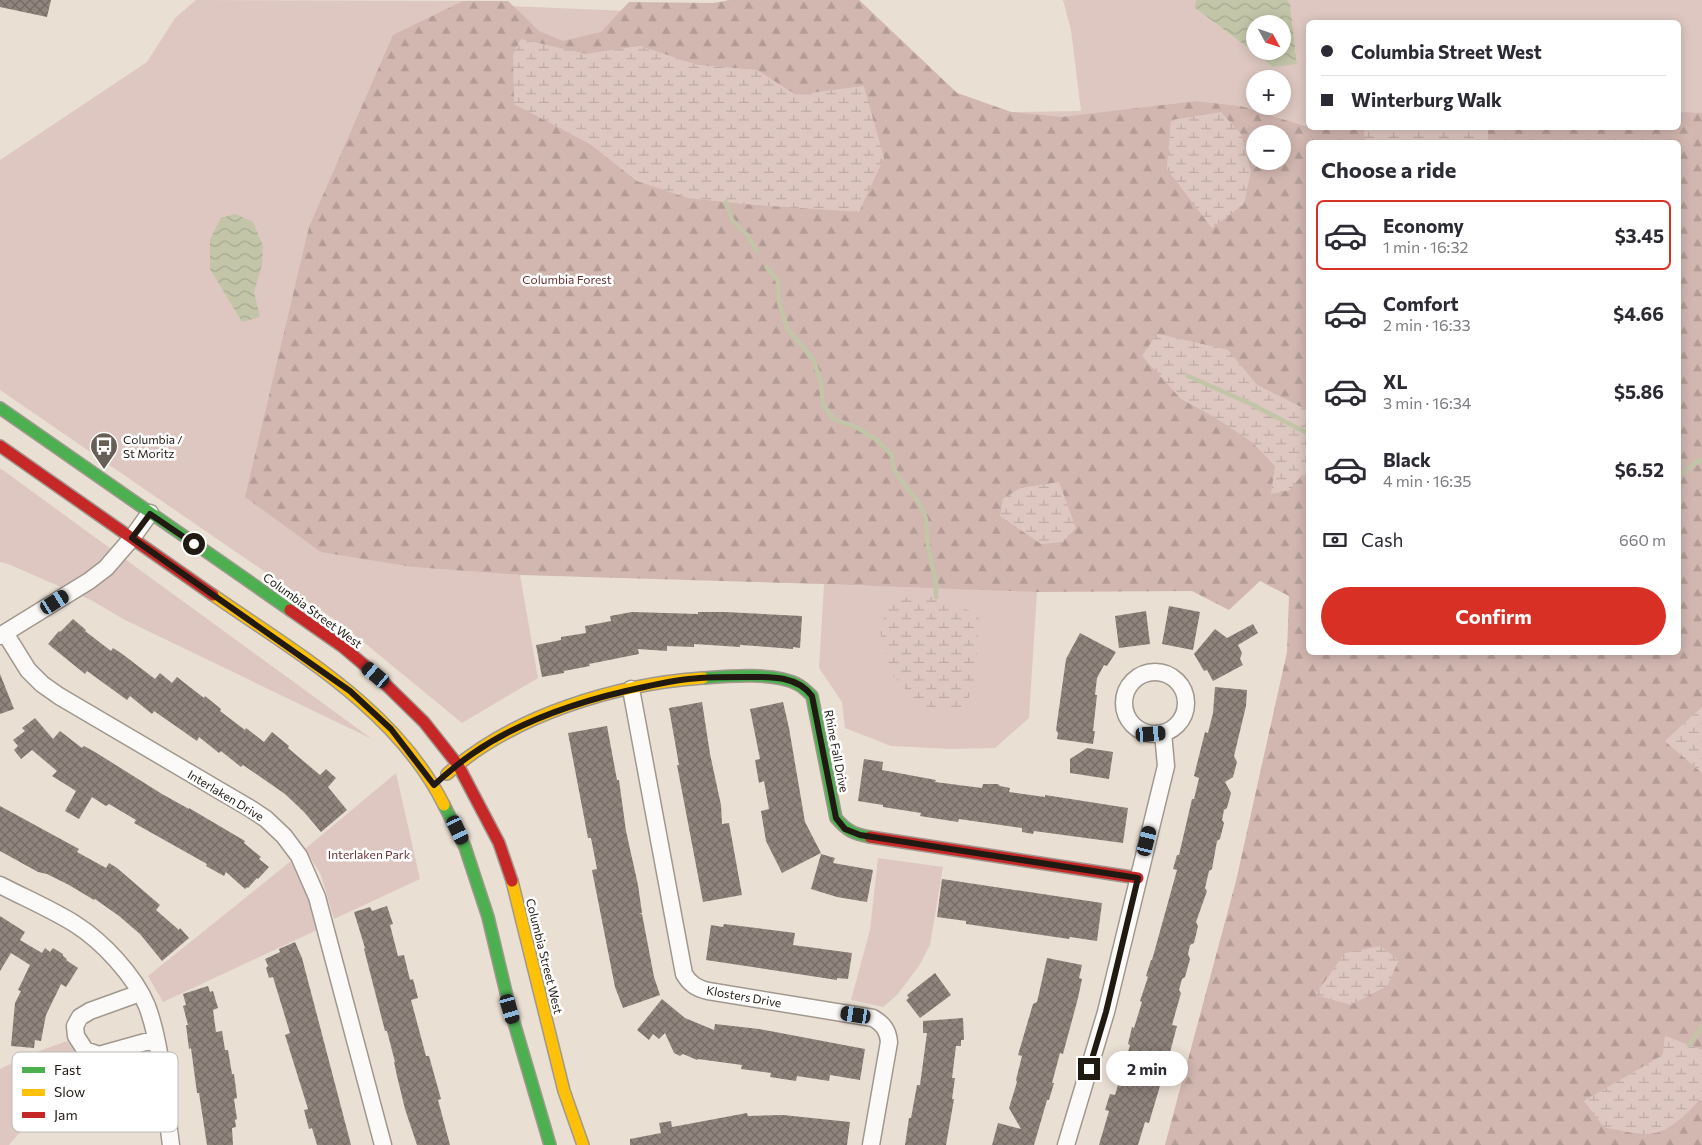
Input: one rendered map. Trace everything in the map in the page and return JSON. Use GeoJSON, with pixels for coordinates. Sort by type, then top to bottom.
{"type":"FeatureCollection","features":[{"type":"Feature","properties":{"kind":"main road","name":"Columbia Street West"},"geometry":{"type":"LineString","coordinates":[[0,408],[343,647],[376,675],[424,722],[458,764],[499,842],[517,898],[564,1092],[582,1145]]}},
{"type":"Feature","properties":{"kind":"main road"},"geometry":{"type":"LineString","coordinates":[[0,446],[350,691],[391,729],[434,785],[466,847],[488,917],[510,1009],[550,1145]]}},
{"type":"Feature","properties":{"kind":"main road","name":"Rhine Fall Drive"},"geometry":{"type":"LineString","coordinates":[[434,785],[458,764],[484,746],[523,726],[579,704],[631,690],[699,678],[760,677],[793,681],[803,686],[812,696],[836,818],[845,829],[860,835],[933,848],[1138,878]]}},
{"type":"Feature","properties":{"kind":"street"},"geometry":{"type":"LineString","coordinates":[[3,635],[106,568],[150,514]]}},
{"type":"Feature","properties":{"kind":"street","name":"Interlaken Drive"},"geometry":{"type":"LineString","coordinates":[[3,635],[28,670],[42,684],[59,696],[266,819],[284,836],[299,856],[317,897],[383,1145]]}},
{"type":"Feature","properties":{"kind":"street","name":"Klosters Drive"},"geometry":{"type":"LineString","coordinates":[[631,690],[684,974],[689,982],[698,988],[708,991],[864,1016],[880,1022],[888,1034],[889,1042],[871,1145]]}},
{"type":"Feature","properties":{"kind":"street"},"geometry":{"type":"LineString","coordinates":[[1066,1145],[1106,1012],[1166,766],[1163,733]]}},
{"type":"Feature","properties":{"kind":"street"},"geometry":{"type":"LineString","coordinates":[[0,885],[74,923],[86,931],[114,957],[140,993],[146,1005],[158,1052]]}},
{"type":"Feature","properties":{"kind":"street"},"geometry":{"type":"LineString","coordinates":[[91,1052],[85,1050],[76,1036],[75,1026],[80,1017],[90,1011],[140,993]]}},
{"type":"Feature","properties":{"kind":"street"},"geometry":{"type":"LineString","coordinates":[[110,1052],[156,1039]]}},
{"type":"Feature","properties":{"kind":"street"},"geometry":{"type":"LineString","coordinates":[[169,1132],[171,1145]]}},
{"type":"Feature","properties":{"kind":"green space","name":"Columbia Forest"},"geometry":{"type":"Polygon","coordinates":[[[196,0],[463,1],[458,4],[752,16],[859,0],[957,93],[1011,112],[1081,111],[1071,30],[1063,0],[1196,0],[1194,7],[1246,46],[1246,60],[1264,60],[1273,67],[1297,63],[1290,4],[1287,0],[1702,0],[1702,1145],[1165,1145],[1308,655],[1681,655],[1681,140],[1306,140],[1306,559],[1000,590],[1037,592],[1029,718],[995,748],[952,749],[891,746],[845,728],[842,702],[819,668],[824,584],[877,586],[325,552],[412,567],[520,575],[538,678],[462,723],[344,626],[0,390],[0,160],[147,62],[175,18],[196,0]]]}},
{"type":"Feature","properties":{"kind":"green space","name":"Columbia Forest"},"geometry":{"type":"Polygon","coordinates":[[[730,0],[859,0],[957,93],[1011,112],[1062,117],[1196,101],[1241,106],[1246,108],[1246,115],[1269,115],[1306,126],[1306,130],[1365,130],[1366,140],[1306,140],[1306,410],[1257,385],[1228,350],[1158,334],[1180,398],[1216,418],[1252,442],[1275,466],[1306,476],[1306,655],[1681,655],[1681,140],[1488,140],[1488,130],[1681,130],[1681,112],[1702,113],[1702,707],[1665,741],[1702,773],[1702,1050],[1665,1036],[1663,1055],[1584,1101],[1604,1127],[1646,1134],[1659,1132],[1670,1127],[1699,1100],[1702,1100],[1702,1145],[1165,1145],[1236,881],[1287,652],[1289,596],[1260,581],[1229,610],[1192,591],[1037,592],[520,575],[412,567],[321,552],[245,497],[309,227],[393,35],[463,1],[508,1],[539,31],[563,41],[601,32],[629,2],[713,3],[730,0]],[[521,40],[514,104],[590,144],[637,181],[688,198],[756,205],[864,86],[796,95],[757,70],[697,65],[640,46],[586,54],[521,40]],[[1171,120],[1167,169],[1212,228],[1171,120]]]}},
{"type":"Feature","properties":{"kind":"green space"},"geometry":{"type":"Polygon","coordinates":[[[521,39],[586,54],[640,46],[697,65],[757,70],[796,95],[864,86],[884,158],[859,212],[688,198],[637,181],[590,144],[514,104],[513,54],[521,39]]]}},
{"type":"Feature","properties":{"kind":"green space"},"geometry":{"type":"Polygon","coordinates":[[[1221,112],[1241,134],[1246,152],[1246,170],[1251,171],[1244,204],[1212,228],[1167,169],[1171,120],[1221,112]]]}},
{"type":"Feature","properties":{"kind":"green space"},"geometry":{"type":"Polygon","coordinates":[[[1365,130],[1488,130],[1488,140],[1366,140],[1365,130]]]}},
{"type":"Feature","properties":{"kind":"green space"},"geometry":{"type":"Polygon","coordinates":[[[1157,334],[1228,350],[1257,385],[1306,410],[1306,476],[1302,475],[1290,490],[1271,494],[1275,466],[1252,442],[1216,418],[1180,398],[1142,356],[1157,334]]]}},
{"type":"Feature","properties":{"kind":"green space"},"geometry":{"type":"Polygon","coordinates":[[[0,468],[372,739],[123,619],[91,600],[0,562],[0,468]]]}},
{"type":"Feature","properties":{"kind":"green space"},"geometry":{"type":"Polygon","coordinates":[[[1059,482],[1076,528],[1063,542],[1041,544],[1000,516],[1003,499],[1020,488],[1059,482]]]}},
{"type":"Feature","properties":{"kind":"green space"},"geometry":{"type":"Polygon","coordinates":[[[939,597],[979,615],[975,689],[960,709],[921,707],[890,672],[880,631],[890,598],[939,597]]]}},
{"type":"Feature","properties":{"kind":"green space"},"geometry":{"type":"Polygon","coordinates":[[[1702,707],[1702,773],[1665,741],[1702,707]]]}},
{"type":"Feature","properties":{"kind":"green space","name":"Interlaken Park"},"geometry":{"type":"Polygon","coordinates":[[[396,773],[420,879],[334,919],[321,875],[305,849],[396,773]]]}},
{"type":"Feature","properties":{"kind":"green space"},"geometry":{"type":"Polygon","coordinates":[[[878,858],[943,867],[930,945],[919,966],[897,995],[883,1007],[851,1000],[870,930],[878,858]]]}},
{"type":"Feature","properties":{"kind":"green space"},"geometry":{"type":"Polygon","coordinates":[[[291,861],[306,893],[317,930],[163,1002],[148,976],[291,861]]]}},
{"type":"Feature","properties":{"kind":"green space"},"geometry":{"type":"Polygon","coordinates":[[[1380,946],[1399,960],[1387,986],[1351,1005],[1315,995],[1345,953],[1380,946]]]}},
{"type":"Feature","properties":{"kind":"green space"},"geometry":{"type":"Polygon","coordinates":[[[1665,1036],[1702,1050],[1702,1100],[1699,1100],[1675,1123],[1659,1132],[1646,1134],[1604,1127],[1584,1101],[1663,1055],[1665,1036]]]}},
{"type":"Feature","properties":{"kind":"green space"},"geometry":{"type":"Polygon","coordinates":[[[67,1041],[75,1052],[36,1052],[67,1041]]]}},
{"type":"Feature","properties":{"kind":"green space"},"geometry":{"type":"Polygon","coordinates":[[[12,1063],[12,1132],[20,1132],[9,1145],[0,1145],[0,1069],[12,1063]]]}},
{"type":"Feature","properties":{"kind":"water"},"geometry":{"type":"Polygon","coordinates":[[[1196,0],[1287,0],[1290,4],[1297,64],[1273,67],[1264,60],[1291,60],[1291,15],[1246,15],[1246,46],[1194,7],[1196,0]]]}},
{"type":"Feature","properties":{"kind":"water"},"geometry":{"type":"Polygon","coordinates":[[[235,214],[253,222],[263,246],[262,265],[254,292],[260,317],[242,322],[210,269],[210,239],[221,218],[235,214]]]}},
{"type":"Feature","properties":{"kind":"building"},"geometry":{"type":"Polygon","coordinates":[[[0,0],[51,0],[47,17],[0,7],[0,0]]]}},
{"type":"Feature","properties":{"kind":"building"},"geometry":{"type":"Polygon","coordinates":[[[1169,606],[1200,612],[1193,650],[1162,644],[1169,606]]]}},
{"type":"Feature","properties":{"kind":"building"},"geometry":{"type":"Polygon","coordinates":[[[1146,611],[1150,644],[1119,648],[1115,616],[1146,611]]]}},
{"type":"Feature","properties":{"kind":"building"},"geometry":{"type":"Polygon","coordinates":[[[632,612],[698,614],[698,612],[725,612],[802,616],[800,648],[694,644],[694,647],[667,646],[667,651],[638,649],[639,654],[589,664],[590,666],[542,677],[536,645],[561,640],[561,637],[586,633],[585,626],[611,621],[610,616],[632,612]]]}},
{"type":"Feature","properties":{"kind":"building"},"geometry":{"type":"Polygon","coordinates":[[[73,619],[111,651],[113,648],[121,653],[155,679],[160,673],[172,683],[177,677],[204,698],[205,696],[221,709],[220,711],[245,730],[246,728],[264,742],[272,732],[320,775],[326,769],[336,778],[328,787],[347,810],[321,832],[285,794],[243,765],[241,767],[221,751],[219,753],[199,737],[197,741],[154,711],[152,714],[130,696],[127,700],[87,671],[85,674],[48,644],[73,619]]]}},
{"type":"Feature","properties":{"kind":"building"},"geometry":{"type":"Polygon","coordinates":[[[1253,624],[1258,633],[1238,645],[1242,653],[1240,659],[1243,665],[1213,681],[1207,670],[1204,671],[1194,654],[1215,629],[1227,638],[1253,624]]]}},
{"type":"Feature","properties":{"kind":"building"},"geometry":{"type":"Polygon","coordinates":[[[1080,633],[1116,652],[1107,666],[1104,665],[1097,678],[1093,744],[1057,739],[1058,733],[1056,730],[1066,659],[1080,633]]]}},
{"type":"Feature","properties":{"kind":"building"},"geometry":{"type":"Polygon","coordinates":[[[0,674],[14,709],[0,714],[0,674]]]}},
{"type":"Feature","properties":{"kind":"building"},"geometry":{"type":"Polygon","coordinates":[[[1215,687],[1247,690],[1246,706],[1234,756],[1237,762],[1233,777],[1225,782],[1231,793],[1227,808],[1224,810],[1222,820],[1224,823],[1220,839],[1217,841],[1212,869],[1209,871],[1205,888],[1207,891],[1196,922],[1198,926],[1194,943],[1190,945],[1188,954],[1190,959],[1179,990],[1181,993],[1172,1025],[1177,1026],[1169,1056],[1163,1054],[1156,1077],[1162,1079],[1149,1123],[1145,1122],[1138,1145],[1099,1145],[1109,1111],[1105,1110],[1110,1094],[1115,1095],[1130,1045],[1128,1044],[1132,1027],[1134,1028],[1142,1002],[1140,1001],[1148,977],[1146,976],[1177,870],[1173,869],[1177,855],[1179,855],[1199,778],[1194,776],[1205,732],[1208,733],[1213,713],[1215,687]]]}},
{"type":"Feature","properties":{"kind":"building"},"geometry":{"type":"Polygon","coordinates":[[[702,702],[710,754],[721,805],[722,824],[729,823],[742,895],[703,902],[677,765],[679,765],[669,708],[702,702]]]}},
{"type":"Feature","properties":{"kind":"building"},"geometry":{"type":"Polygon","coordinates":[[[783,702],[805,822],[821,853],[782,873],[766,841],[761,811],[769,809],[764,781],[759,783],[755,760],[760,759],[750,709],[783,702]]]}},
{"type":"Feature","properties":{"kind":"building"},"geometry":{"type":"Polygon","coordinates":[[[35,718],[53,739],[60,731],[82,748],[84,746],[95,752],[162,794],[245,841],[244,843],[261,857],[259,859],[269,867],[245,889],[226,872],[224,876],[206,866],[207,864],[134,823],[136,820],[109,804],[106,806],[92,797],[79,819],[65,811],[76,791],[52,776],[57,771],[32,750],[21,759],[14,750],[18,746],[13,740],[25,731],[22,728],[35,718]]]}},
{"type":"Feature","properties":{"kind":"building"},"geometry":{"type":"Polygon","coordinates":[[[607,726],[638,885],[642,913],[639,914],[642,914],[654,977],[660,995],[623,1008],[615,987],[592,870],[597,869],[591,838],[588,838],[568,733],[607,726]]]}},
{"type":"Feature","properties":{"kind":"building"},"geometry":{"type":"Polygon","coordinates":[[[1087,748],[1113,752],[1109,779],[1070,773],[1070,759],[1087,748]]]}},
{"type":"Feature","properties":{"kind":"building"},"geometry":{"type":"Polygon","coordinates":[[[864,759],[883,762],[882,770],[936,780],[935,782],[982,788],[983,784],[998,784],[1010,788],[1009,792],[1045,797],[1045,795],[1128,808],[1123,843],[1034,831],[1033,834],[1022,832],[1022,828],[959,819],[958,822],[920,816],[921,813],[858,801],[864,759]]]}},
{"type":"Feature","properties":{"kind":"building"},"geometry":{"type":"Polygon","coordinates":[[[0,806],[79,849],[77,852],[106,868],[109,863],[117,868],[160,905],[156,910],[179,930],[180,928],[189,938],[162,961],[140,934],[95,899],[47,874],[38,872],[0,851],[0,806]]]}},
{"type":"Feature","properties":{"kind":"building"},"geometry":{"type":"Polygon","coordinates":[[[821,854],[835,858],[833,863],[873,870],[867,902],[837,897],[811,889],[821,854]]]}},
{"type":"Feature","properties":{"kind":"building"},"geometry":{"type":"Polygon","coordinates":[[[942,879],[1102,903],[1097,941],[1070,937],[1069,939],[966,924],[966,921],[937,917],[942,879]]]}},
{"type":"Feature","properties":{"kind":"building"},"geometry":{"type":"Polygon","coordinates":[[[387,906],[393,924],[390,925],[398,956],[404,955],[410,980],[413,979],[418,998],[411,1000],[426,1056],[429,1056],[441,1099],[438,1100],[450,1145],[417,1145],[405,1109],[387,1031],[385,1031],[365,948],[354,912],[370,907],[372,911],[387,906]]]}},
{"type":"Feature","properties":{"kind":"building"},"geometry":{"type":"Polygon","coordinates":[[[0,916],[25,932],[20,940],[42,953],[45,948],[50,952],[53,948],[63,954],[66,960],[78,968],[66,987],[61,984],[46,1015],[41,1041],[35,1040],[34,1048],[11,1046],[15,1003],[21,991],[18,990],[30,965],[11,953],[0,971],[0,916]]]}},
{"type":"Feature","properties":{"kind":"building"},"geometry":{"type":"Polygon","coordinates":[[[724,924],[795,933],[793,945],[852,953],[848,979],[837,978],[837,980],[706,960],[711,925],[723,927],[724,924]]]}},
{"type":"Feature","properties":{"kind":"building"},"geometry":{"type":"Polygon","coordinates":[[[295,942],[302,958],[351,1145],[317,1145],[312,1128],[309,1129],[304,1110],[308,1109],[285,1035],[290,1033],[273,977],[269,978],[265,959],[280,952],[279,949],[295,942]]]}},
{"type":"Feature","properties":{"kind":"building"},"geometry":{"type":"Polygon","coordinates":[[[1047,958],[1082,965],[1079,978],[1082,979],[1078,998],[1063,1054],[1060,1053],[1052,1083],[1054,1083],[1034,1145],[992,1145],[998,1123],[1021,1129],[1009,1108],[1022,1056],[1018,1055],[1033,1004],[1037,1002],[1047,958]]]}},
{"type":"Feature","properties":{"kind":"building"},"geometry":{"type":"Polygon","coordinates":[[[935,973],[951,995],[920,1018],[906,1000],[909,998],[907,995],[935,973]]]}},
{"type":"Feature","properties":{"kind":"building"},"geometry":{"type":"Polygon","coordinates":[[[208,986],[210,992],[213,991],[218,1008],[213,1010],[216,1032],[222,1031],[225,1050],[228,1050],[232,1074],[234,1074],[237,1098],[234,1099],[237,1119],[235,1120],[236,1127],[232,1128],[233,1145],[207,1145],[191,1048],[189,1049],[186,1025],[188,1025],[183,1006],[186,1005],[183,994],[208,986]]]}},
{"type":"Feature","properties":{"kind":"building"},"geometry":{"type":"Polygon","coordinates":[[[662,999],[685,1018],[714,1030],[715,1024],[759,1029],[865,1049],[860,1080],[830,1075],[829,1081],[797,1076],[796,1081],[770,1077],[771,1073],[741,1069],[742,1065],[697,1060],[683,1054],[680,1056],[674,1053],[665,1033],[659,1039],[653,1034],[649,1040],[637,1030],[662,999]]]}},
{"type":"Feature","properties":{"kind":"building"},"geometry":{"type":"Polygon","coordinates":[[[963,1018],[964,1040],[961,1040],[961,1046],[956,1046],[952,1078],[955,1078],[952,1099],[954,1099],[946,1145],[905,1145],[917,1085],[920,1085],[927,1033],[923,1033],[923,1021],[963,1018]]]}},
{"type":"Feature","properties":{"kind":"building"},"geometry":{"type":"Polygon","coordinates":[[[747,1113],[748,1116],[783,1115],[850,1122],[847,1145],[630,1145],[630,1139],[661,1133],[659,1123],[671,1121],[672,1127],[747,1113]]]}},
{"type":"Feature","properties":{"kind":"waterway"},"geometry":{"type":"LineString","coordinates":[[726,202],[732,220],[748,236],[757,251]]}},
{"type":"Feature","properties":{"kind":"waterway"},"geometry":{"type":"LineString","coordinates":[[767,267],[778,281],[779,302],[787,328],[813,359],[821,382],[823,405],[834,419],[858,428],[877,440],[892,455],[893,468],[919,503],[926,519],[927,540],[936,584],[936,597]]}},
{"type":"Feature","properties":{"kind":"waterway"},"geometry":{"type":"LineString","coordinates":[[1188,376],[1251,404],[1306,432]]}},
{"type":"Feature","properties":{"kind":"waterway"},"geometry":{"type":"LineString","coordinates":[[1681,474],[1702,459]]}},
{"type":"Feature","properties":{"kind":"waterway"},"geometry":{"type":"LineString","coordinates":[[1689,1045],[1702,1026]]}},
{"type":"Feature","properties":{"kind":"traffic: fast"},"geometry":{"type":"LineString","coordinates":[[0,408],[290,610]]}},
{"type":"Feature","properties":{"kind":"traffic: fast"},"geometry":{"type":"LineString","coordinates":[[703,678],[764,676],[788,680],[808,692],[812,696],[836,818],[851,831],[870,837]]}},
{"type":"Feature","properties":{"kind":"traffic: fast"},"geometry":{"type":"LineString","coordinates":[[444,805],[465,847],[488,917],[510,1009],[550,1145]]}},
{"type":"Feature","properties":{"kind":"traffic: slow"},"geometry":{"type":"LineString","coordinates":[[213,595],[311,662],[372,712],[400,740],[424,771],[444,805]]}},
{"type":"Feature","properties":{"kind":"traffic: slow"},"geometry":{"type":"LineString","coordinates":[[447,774],[473,753],[503,735],[534,719],[567,706],[601,695],[636,687],[703,678]]}},
{"type":"Feature","properties":{"kind":"traffic: slow"},"geometry":{"type":"LineString","coordinates":[[512,881],[564,1091],[583,1145]]}},
{"type":"Feature","properties":{"kind":"traffic: jam"},"geometry":{"type":"LineString","coordinates":[[0,446],[213,595]]}},
{"type":"Feature","properties":{"kind":"traffic: jam"},"geometry":{"type":"LineString","coordinates":[[290,610],[343,647],[376,675],[424,722],[458,765],[499,843],[512,881]]}},
{"type":"Feature","properties":{"kind":"traffic: jam"},"geometry":{"type":"LineString","coordinates":[[870,837],[1138,878]]}},
{"type":"Feature","properties":{"kind":"place","name":"Columbia / St Moritz"},"geometry":{"type":"Point","coordinates":[104,470]}},
{"type":"Feature","properties":{"kind":"route"},"geometry":{"type":"LineString","coordinates":[[194,544],[150,514],[132,538],[350,691],[391,729],[434,785],[484,746],[523,726],[588,700],[663,683],[699,678],[760,677],[788,680],[803,686],[812,696],[836,818],[845,829],[860,835],[933,848],[1138,878],[1106,1012],[1089,1069]]}}]}
